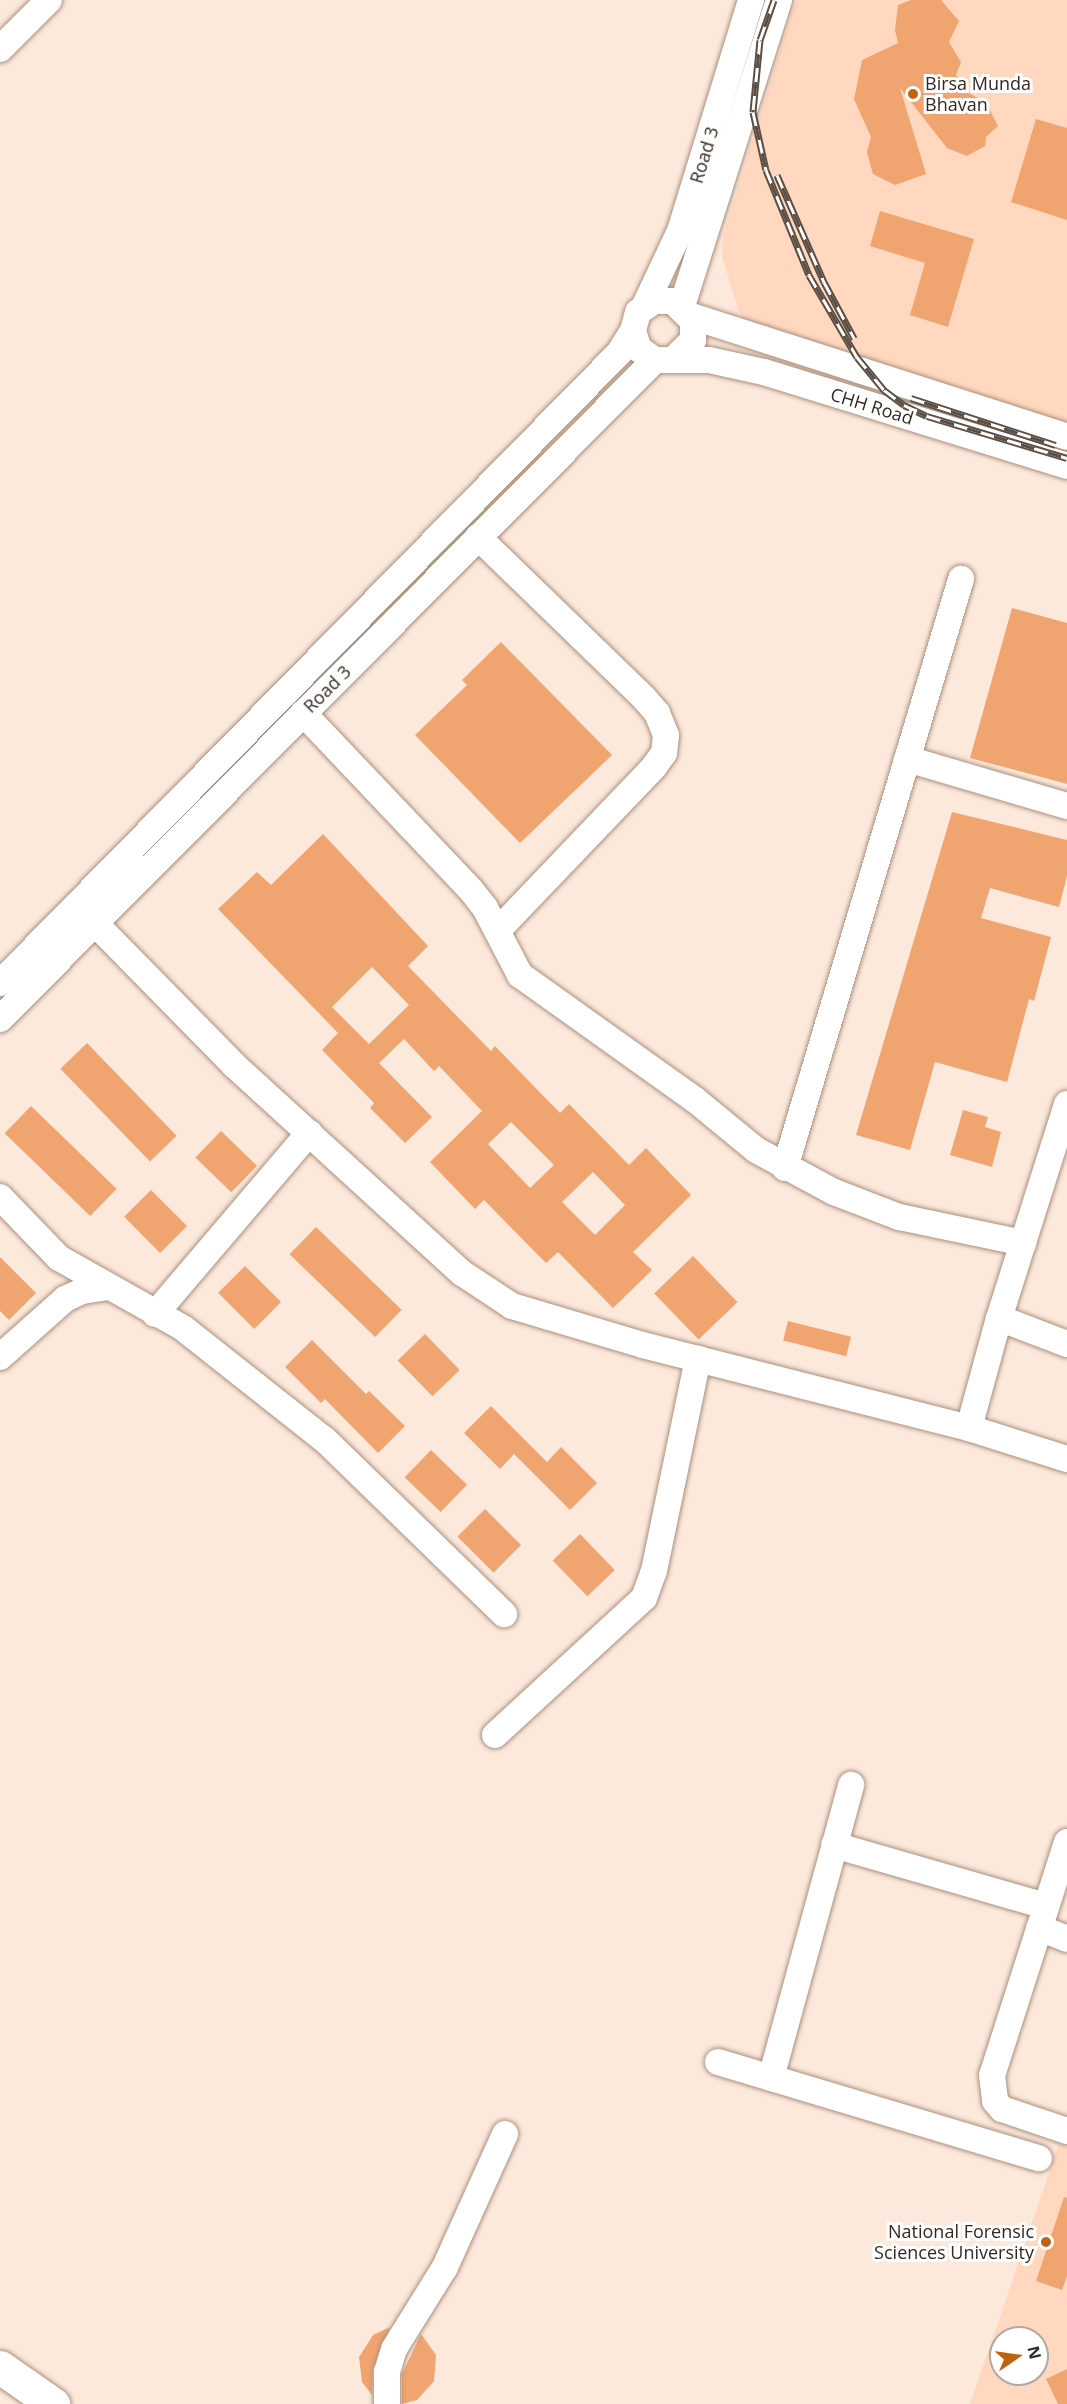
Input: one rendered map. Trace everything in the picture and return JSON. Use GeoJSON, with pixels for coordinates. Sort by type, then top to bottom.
{"type":"FeatureCollection","features":[{"type":"Feature","properties":{"kind":"highway"},"geometry":{"type":"LineString","coordinates":[[0,2367],[53,2404]]}},
{"type":"Feature","properties":{"kind":"street"},"geometry":{"type":"LineString","coordinates":[[0,49],[49,0]]}},
{"type":"Feature","properties":{"kind":"street","name":"Road 3"},"geometry":{"type":"LineString","coordinates":[[645,305],[680,231],[751,0]]}},
{"type":"Feature","properties":{"kind":"street","name":"Road 3"},"geometry":{"type":"LineString","coordinates":[[686,311],[746,102],[779,0]]}},
{"type":"Feature","properties":{"kind":"street"},"geometry":{"type":"LineString","coordinates":[[722,94],[746,102]]}},
{"type":"Feature","properties":{"kind":"street"},"geometry":{"type":"LineString","coordinates":[[686,311],[693,340],[664,360],[639,349],[633,331],[638,312],[645,305],[664,299],[686,311],[1067,437]]}},
{"type":"Feature","properties":{"kind":"street","name":"Road 3"},"geometry":{"type":"LineString","coordinates":[[0,1019],[86,914],[619,353],[633,331]]}},
{"type":"Feature","properties":{"kind":"street","name":"Road 3"},"geometry":{"type":"LineString","coordinates":[[0,983],[86,914],[303,713],[478,537],[664,360]]}},
{"type":"Feature","properties":{"kind":"street","name":"CHH Road"},"geometry":{"type":"LineString","coordinates":[[664,360],[709,360],[764,372],[1067,466]]}},
{"type":"Feature","properties":{"kind":"street"},"geometry":{"type":"LineString","coordinates":[[478,537],[644,698],[657,712],[666,735],[664,753],[654,768],[498,930]]}},
{"type":"Feature","properties":{"kind":"street"},"geometry":{"type":"LineString","coordinates":[[785,1168],[961,579]]}},
{"type":"Feature","properties":{"kind":"street"},"geometry":{"type":"LineString","coordinates":[[303,713],[471,890],[498,930],[506,955],[520,975],[694,1099],[756,1150],[785,1168],[899,1217],[1023,1243]]}},
{"type":"Feature","properties":{"kind":"street"},"geometry":{"type":"LineString","coordinates":[[907,759],[1067,806]]}},
{"type":"Feature","properties":{"kind":"street"},"geometry":{"type":"LineString","coordinates":[[86,914],[234,1065],[462,1273],[512,1306],[538,1317],[969,1428],[1067,1459]]}},
{"type":"Feature","properties":{"kind":"street"},"geometry":{"type":"LineString","coordinates":[[969,1428],[999,1318],[1067,1104]]}},
{"type":"Feature","properties":{"kind":"street"},"geometry":{"type":"LineString","coordinates":[[155,1314],[309,1133]]}},
{"type":"Feature","properties":{"kind":"street"},"geometry":{"type":"LineString","coordinates":[[0,1197],[59,1258],[202,1342],[325,1440],[504,1614]]}},
{"type":"Feature","properties":{"kind":"street"},"geometry":{"type":"LineString","coordinates":[[0,1357],[65,1299],[82,1291],[107,1287]]}},
{"type":"Feature","properties":{"kind":"street"},"geometry":{"type":"LineString","coordinates":[[999,1318],[1067,1344]]}},
{"type":"Feature","properties":{"kind":"street"},"geometry":{"type":"LineString","coordinates":[[495,1735],[644,1598],[654,1571],[698,1359]]}},
{"type":"Feature","properties":{"kind":"street"},"geometry":{"type":"LineString","coordinates":[[771,2078],[851,1785]]}},
{"type":"Feature","properties":{"kind":"street"},"geometry":{"type":"LineString","coordinates":[[1067,1842],[992,2075],[995,2101],[1007,2112],[1067,2131]]}},
{"type":"Feature","properties":{"kind":"street"},"geometry":{"type":"LineString","coordinates":[[834,1845],[1043,1917],[1067,1939]]}},
{"type":"Feature","properties":{"kind":"street"},"geometry":{"type":"LineString","coordinates":[[718,2062],[1039,2158]]}},
{"type":"Feature","properties":{"kind":"street"},"geometry":{"type":"LineString","coordinates":[[387,2404],[387,2372],[394,2349],[445,2267],[505,2134]]}},
{"type":"Feature","properties":{"kind":"shaded area"},"geometry":{"type":"Polygon","coordinates":[[[796,0],[1067,0],[1067,430],[762,339],[739,312],[722,257],[723,236],[796,0]]]}},
{"type":"Feature","properties":{"kind":"shaded area","name":"National Forensic Sciences University"},"geometry":{"type":"Polygon","coordinates":[[[1059,2144],[1067,2147],[1067,2404],[970,2404],[989,2348],[989,2386],[1049,2386],[1049,2326],[997,2326],[1059,2144]]]}},
{"type":"Feature","properties":{"kind":"building","name":"Birsa Munda Bhavan"},"geometry":{"type":"Polygon","coordinates":[[[911,0],[941,0],[959,21],[949,42],[961,62],[956,75],[964,90],[986,103],[998,126],[986,137],[985,146],[967,156],[947,148],[900,88],[926,174],[895,185],[873,174],[867,152],[871,137],[854,99],[862,60],[898,43],[895,30],[898,5],[911,0]]]}},
{"type":"Feature","properties":{"kind":"building"},"geometry":{"type":"Polygon","coordinates":[[[1036,119],[1067,128],[1067,220],[1011,202],[1036,119]]]}},
{"type":"Feature","properties":{"kind":"building"},"geometry":{"type":"Polygon","coordinates":[[[880,211],[974,239],[948,327],[910,315],[925,263],[870,246],[880,211]]]}},
{"type":"Feature","properties":{"kind":"building"},"geometry":{"type":"Polygon","coordinates":[[[1012,608],[1067,623],[1067,784],[970,758],[1012,608]]]}},
{"type":"Feature","properties":{"kind":"building"},"geometry":{"type":"Polygon","coordinates":[[[501,642],[612,755],[520,843],[415,735],[467,685],[462,680],[501,642]]]}},
{"type":"Feature","properties":{"kind":"building"},"geometry":{"type":"Polygon","coordinates":[[[952,812],[1067,840],[1067,876],[1059,907],[990,888],[981,918],[1051,937],[1034,1001],[1029,999],[1007,1082],[935,1062],[910,1150],[856,1135],[952,812]]]}},
{"type":"Feature","properties":{"kind":"building"},"geometry":{"type":"Polygon","coordinates":[[[323,834],[428,946],[408,966],[491,1051],[495,1046],[560,1113],[569,1104],[629,1165],[646,1148],[691,1195],[633,1252],[652,1270],[613,1308],[558,1252],[546,1263],[484,1200],[475,1209],[430,1162],[482,1111],[439,1066],[434,1071],[404,1039],[379,1063],[432,1117],[405,1143],[370,1108],[374,1103],[322,1050],[338,1033],[218,909],[257,872],[271,885],[323,834]],[[372,967],[332,1007],[369,1044],[409,1005],[372,967]],[[511,1122],[488,1144],[530,1188],[554,1165],[511,1122]],[[593,1172],[562,1202],[595,1235],[625,1205],[593,1172]]]}},
{"type":"Feature","properties":{"kind":"building"},"geometry":{"type":"Polygon","coordinates":[[[87,1043],[177,1136],[150,1161],[60,1069],[87,1043]]]}},
{"type":"Feature","properties":{"kind":"building"},"geometry":{"type":"Polygon","coordinates":[[[31,1106],[117,1189],[90,1216],[5,1133],[31,1106]]]}},
{"type":"Feature","properties":{"kind":"building"},"geometry":{"type":"Polygon","coordinates":[[[963,1110],[988,1117],[985,1127],[1001,1132],[992,1167],[950,1155],[963,1110]]]}},
{"type":"Feature","properties":{"kind":"building"},"geometry":{"type":"Polygon","coordinates":[[[221,1131],[257,1166],[231,1192],[195,1158],[221,1131]]]}},
{"type":"Feature","properties":{"kind":"building"},"geometry":{"type":"Polygon","coordinates":[[[151,1190],[187,1226],[160,1253],[124,1217],[151,1190]]]}},
{"type":"Feature","properties":{"kind":"building"},"geometry":{"type":"Polygon","coordinates":[[[316,1227],[402,1310],[375,1337],[290,1254],[316,1227]]]}},
{"type":"Feature","properties":{"kind":"building"},"geometry":{"type":"Polygon","coordinates":[[[693,1256],[737,1302],[699,1340],[654,1294],[693,1256]]]}},
{"type":"Feature","properties":{"kind":"building"},"geometry":{"type":"Polygon","coordinates":[[[0,1257],[36,1293],[9,1320],[0,1311],[0,1257]]]}},
{"type":"Feature","properties":{"kind":"building"},"geometry":{"type":"Polygon","coordinates":[[[245,1266],[281,1302],[254,1329],[218,1293],[245,1266]]]}},
{"type":"Feature","properties":{"kind":"building"},"geometry":{"type":"Polygon","coordinates":[[[788,1321],[851,1337],[846,1356],[783,1340],[788,1321]]]}},
{"type":"Feature","properties":{"kind":"building"},"geometry":{"type":"Polygon","coordinates":[[[425,1334],[460,1370],[432,1396],[398,1360],[425,1334]]]}},
{"type":"Feature","properties":{"kind":"building"},"geometry":{"type":"Polygon","coordinates":[[[312,1340],[366,1394],[369,1391],[405,1426],[378,1453],[325,1399],[321,1403],[285,1367],[312,1340]]]}},
{"type":"Feature","properties":{"kind":"building"},"geometry":{"type":"Polygon","coordinates":[[[491,1406],[547,1462],[561,1447],[597,1483],[570,1510],[514,1454],[500,1469],[464,1433],[491,1406]]]}},
{"type":"Feature","properties":{"kind":"building"},"geometry":{"type":"Polygon","coordinates":[[[431,1450],[467,1485],[441,1512],[405,1477],[431,1450]]]}},
{"type":"Feature","properties":{"kind":"building"},"geometry":{"type":"Polygon","coordinates":[[[485,1509],[521,1545],[493,1573],[457,1537],[485,1509]]]}},
{"type":"Feature","properties":{"kind":"building"},"geometry":{"type":"Polygon","coordinates":[[[580,1534],[615,1570],[587,1596],[553,1560],[580,1534]]]}},
{"type":"Feature","properties":{"kind":"building"},"geometry":{"type":"Polygon","coordinates":[[[1064,2197],[1067,2198],[1067,2276],[1062,2290],[1036,2281],[1064,2197]]]}},
{"type":"Feature","properties":{"kind":"building"},"geometry":{"type":"Polygon","coordinates":[[[390,2327],[373,2368],[372,2395],[362,2382],[359,2357],[373,2335],[390,2327]]]}},
{"type":"Feature","properties":{"kind":"building"},"geometry":{"type":"Polygon","coordinates":[[[421,2334],[436,2355],[434,2381],[417,2400],[402,2404],[402,2374],[421,2334]]]}},
{"type":"Feature","properties":{"kind":"building"},"geometry":{"type":"Polygon","coordinates":[[[1067,2369],[1067,2404],[1058,2404],[1049,2385],[1049,2378],[1067,2369]]]}},
{"type":"Feature","properties":{"kind":"railway"},"geometry":{"type":"LineString","coordinates":[[774,0],[760,40],[753,112],[766,170],[809,275],[857,357],[884,390],[904,405],[927,416],[1067,458]]}},
{"type":"Feature","properties":{"kind":"railway"},"geometry":{"type":"LineString","coordinates":[[777,175],[824,282],[854,338]]}},
{"type":"Feature","properties":{"kind":"railway"},"geometry":{"type":"LineString","coordinates":[[911,398],[1056,445]]}},
{"type":"Feature","properties":{"kind":"place","name":"Birsa Munda Bhavan"},"geometry":{"type":"Point","coordinates":[913,94]}},
{"type":"Feature","properties":{"kind":"place","name":"National Forensic Sciences University"},"geometry":{"type":"Point","coordinates":[1046,2242]}}]}
